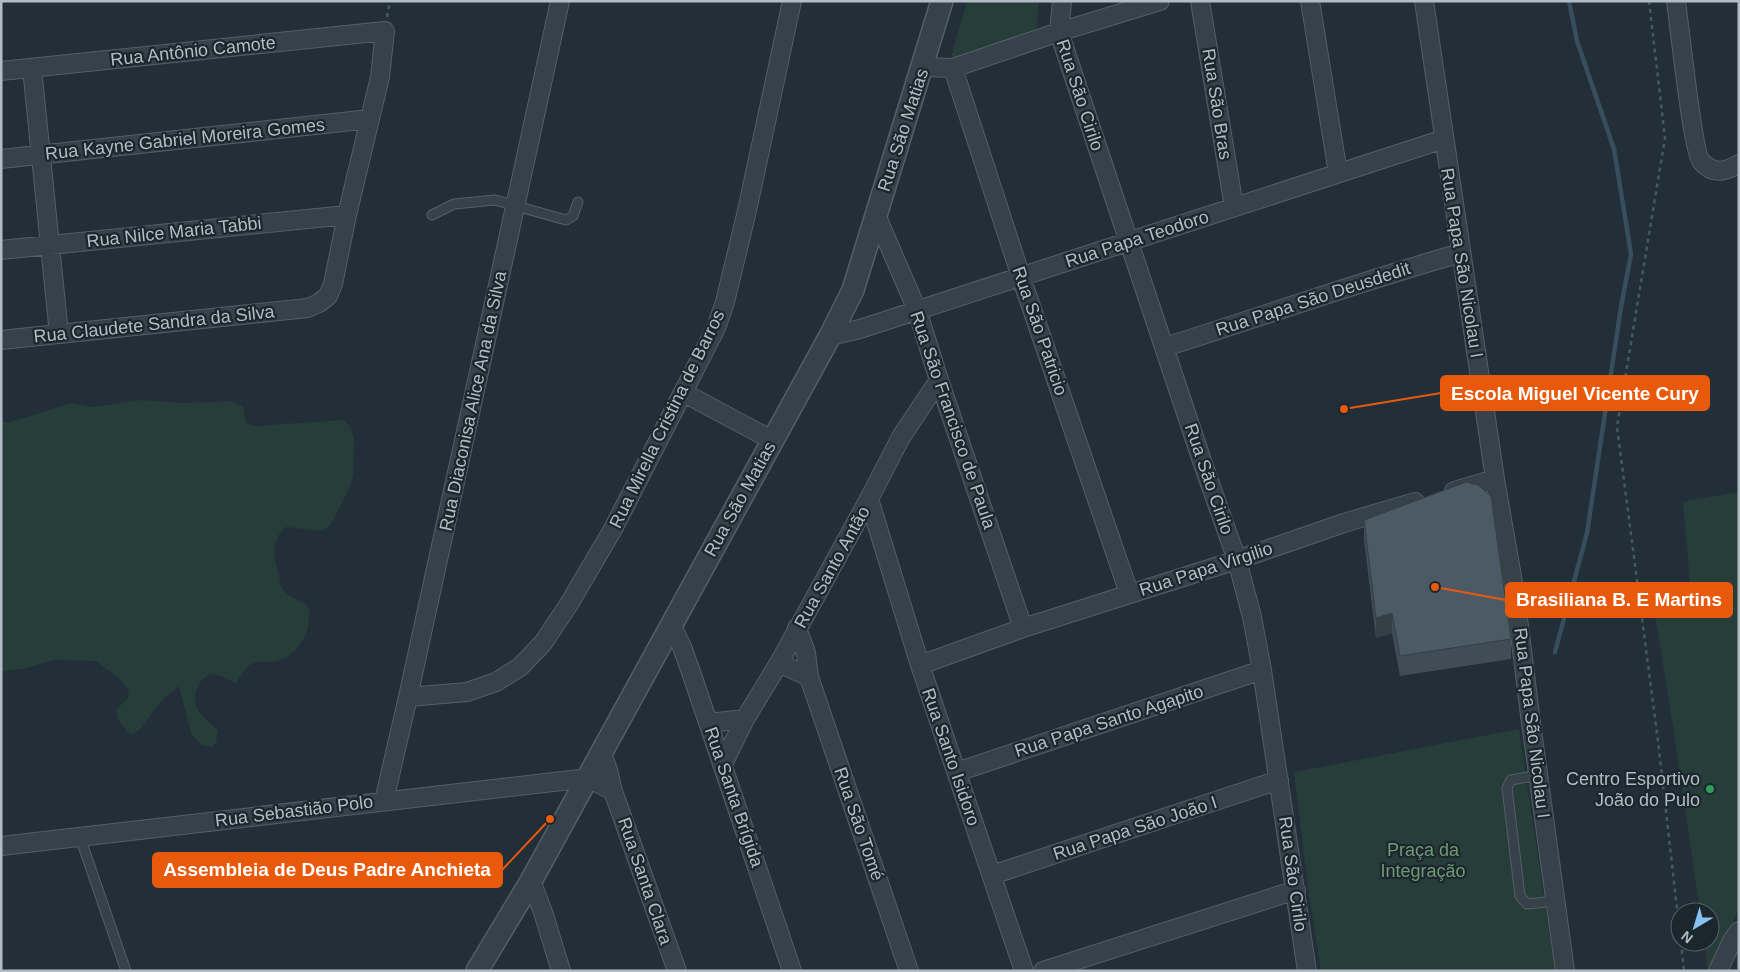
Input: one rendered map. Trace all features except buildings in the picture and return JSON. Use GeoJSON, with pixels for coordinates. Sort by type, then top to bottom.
{"type":"FeatureCollection","features":[{"type":"Feature","properties":{"kind":"street","name":"Rua Diaconisa Alice Ana da Silva"},"geometry":{"type":"LineString","coordinates":[[384,801],[560,1]]}},
{"type":"Feature","properties":{"kind":"street","name":"Rua Mirella Cristina de Barros"},"geometry":{"type":"LineString","coordinates":[[408,696],[468,692],[496,682],[520,667],[544,643],[613,529],[684,393],[716,328],[725,302],[746,215],[792,1]]}},
{"type":"Feature","properties":{"kind":"street","name":"Rua São Matias"},"geometry":{"type":"LineString","coordinates":[[477,971],[531,881],[588,778],[601,751],[830,336],[853,290],[942,1]]}},
{"type":"Feature","properties":{"kind":"street","name":"Rua São Cirilo"},"geometry":{"type":"LineString","coordinates":[[1062,1],[1059,32],[1202,461],[1237,560],[1252,617],[1262,670],[1307,971]]}},
{"type":"Feature","properties":{"kind":"street"},"geometry":{"type":"LineString","coordinates":[[923,67],[953,68],[1059,32],[1160,1]]}},
{"type":"Feature","properties":{"kind":"street","name":"Rua São Bras"},"geometry":{"type":"LineString","coordinates":[[1200,1],[1234,207]]}},
{"type":"Feature","properties":{"kind":"street"},"geometry":{"type":"LineString","coordinates":[[1310,1],[1338,174]]}},
{"type":"Feature","properties":{"kind":"street","name":"Rua Papa São Nicolau I"},"geometry":{"type":"LineString","coordinates":[[1424,1],[1495,479],[1515,594],[1565,971]]}},
{"type":"Feature","properties":{"kind":"street"},"geometry":{"type":"LineString","coordinates":[[1676,1],[1699,160],[1710,170],[1732,168]]}},
{"type":"Feature","properties":{"kind":"street","name":"Rua Antônio Camote"},"geometry":{"type":"LineString","coordinates":[[1,71],[385,31],[380,77],[370,119]]}},
{"type":"Feature","properties":{"kind":"street"},"geometry":{"type":"LineString","coordinates":[[32,68],[42,154],[58,334]]}},
{"type":"Feature","properties":{"kind":"street","name":"Rua São Patricio"},"geometry":{"type":"LineString","coordinates":[[953,68],[1021,277],[1129,593]]}},
{"type":"Feature","properties":{"kind":"street"},"geometry":{"type":"LineString","coordinates":[[347,215],[370,119]]}},
{"type":"Feature","properties":{"kind":"street","name":"Rua Kayne Gabriel Moreira Gomes"},"geometry":{"type":"LineString","coordinates":[[1,159],[370,119]]}},
{"type":"Feature","properties":{"kind":"street","name":"Rua Papa Teodoro"},"geometry":{"type":"LineString","coordinates":[[830,336],[860,329],[1444,139]]}},
{"type":"Feature","properties":{"kind":"street","name":"Rua Nilce Maria Tabbi"},"geometry":{"type":"LineString","coordinates":[[1,250],[347,215]]}},
{"type":"Feature","properties":{"kind":"street","name":"Rua Claudete Sandra da Silva"},"geometry":{"type":"LineString","coordinates":[[1,340],[308,308],[328,296],[333,284],[347,215]]}},
{"type":"Feature","properties":{"kind":"street","name":"Rua São Francisco de Paula"},"geometry":{"type":"LineString","coordinates":[[876,215],[917,310],[1023,628]]}},
{"type":"Feature","properties":{"kind":"street","name":"Rua Papa São Deusdedit"},"geometry":{"type":"LineString","coordinates":[[1165,348],[1369,280],[1461,253]]}},
{"type":"Feature","properties":{"kind":"street","name":"Rua Santo Antão"},"geometry":{"type":"LineString","coordinates":[[723,764],[745,719],[779,663],[901,437],[939,380]]}},
{"type":"Feature","properties":{"kind":"street"},"geometry":{"type":"LineString","coordinates":[[684,393],[772,440]]}},
{"type":"Feature","properties":{"kind":"street"},"geometry":{"type":"LineString","coordinates":[[916,412],[950,412]]}},
{"type":"Feature","properties":{"kind":"street","name":"Rua Papa Virgilio"},"geometry":{"type":"LineString","coordinates":[[920,665],[1023,628],[1237,560],[1344,523],[1495,479]]}},
{"type":"Feature","properties":{"kind":"street","name":"Rua Santo Isidoro"},"geometry":{"type":"LineString","coordinates":[[869,499],[920,665],[1024,971]]}},
{"type":"Feature","properties":{"kind":"street"},"geometry":{"type":"LineString","coordinates":[[850,532],[882,542]]}},
{"type":"Feature","properties":{"kind":"street","name":"Rua Santa Brígida"},"geometry":{"type":"LineString","coordinates":[[671,624],[682,647],[723,764],[792,971]]}},
{"type":"Feature","properties":{"kind":"street","name":"Rua São Tomé"},"geometry":{"type":"LineString","coordinates":[[797,628],[806,653],[809,678],[909,971]]}},
{"type":"Feature","properties":{"kind":"street"},"geometry":{"type":"LineString","coordinates":[[779,663],[809,678]]}},
{"type":"Feature","properties":{"kind":"street","name":"Rua Papa Santo Agapito"},"geometry":{"type":"LineString","coordinates":[[957,772],[1262,670]]}},
{"type":"Feature","properties":{"kind":"street"},"geometry":{"type":"LineString","coordinates":[[708,723],[745,719]]}},
{"type":"Feature","properties":{"kind":"street","name":"Rua Santa Clara"},"geometry":{"type":"LineString","coordinates":[[601,751],[613,791],[677,971]]}},
{"type":"Feature","properties":{"kind":"street"},"geometry":{"type":"LineString","coordinates":[[588,778],[613,791]]}},
{"type":"Feature","properties":{"kind":"street","name":"Rua Sebastião Polo"},"geometry":{"type":"LineString","coordinates":[[1,846],[588,778]]}},
{"type":"Feature","properties":{"kind":"street","name":"Rua Papa São João I"},"geometry":{"type":"LineString","coordinates":[[992,875],[1279,780]]}},
{"type":"Feature","properties":{"kind":"street"},"geometry":{"type":"LineString","coordinates":[[531,881],[562,971]]}},
{"type":"Feature","properties":{"kind":"street"},"geometry":{"type":"LineString","coordinates":[[1043,971],[1296,890]]}},
{"type":"Feature","properties":{"kind":"street"},"geometry":{"type":"LineString","coordinates":[[519,901],[534,917],[548,927]]}},
{"type":"Feature","properties":{"kind":"street"},"geometry":{"type":"LineString","coordinates":[[1718,971],[1732,941],[1739,932]]}},
{"type":"Feature","properties":{"kind":"lane"},"geometry":{"type":"LineString","coordinates":[[432,215],[454,204],[495,200],[566,220],[573,216],[578,202]]}},
{"type":"Feature","properties":{"kind":"lane"},"geometry":{"type":"LineString","coordinates":[[1538,775],[1511,780],[1507,788],[1520,896],[1527,904],[1555,901]]}},
{"type":"Feature","properties":{"kind":"lane"},"geometry":{"type":"LineString","coordinates":[[80,837],[126,971]]}},
{"type":"Feature","properties":{"kind":"path"},"geometry":{"type":"LineString","coordinates":[[1649,1],[1665,138],[1617,427],[1658,741],[1676,902]]}},
{"type":"Feature","properties":{"kind":"path"},"geometry":{"type":"LineString","coordinates":[[1682,952],[1684,971]]}},
{"type":"Feature","properties":{"kind":"green space"},"geometry":{"type":"Polygon","coordinates":[[[967,1],[1039,1],[1036,35],[950,60],[967,1]]]}},
{"type":"Feature","properties":{"kind":"green space"},"geometry":{"type":"Polygon","coordinates":[[[141,400],[184,403],[232,401],[243,407],[246,423],[255,426],[344,420],[350,426],[354,438],[353,476],[350,487],[330,526],[322,531],[286,527],[275,543],[275,556],[281,587],[286,593],[308,607],[309,619],[306,634],[297,648],[285,658],[277,661],[251,664],[236,683],[218,675],[207,676],[202,680],[195,696],[195,702],[203,717],[218,731],[216,742],[212,747],[201,745],[191,733],[179,686],[163,699],[139,730],[133,734],[128,733],[118,719],[116,710],[128,698],[129,692],[120,679],[96,661],[53,660],[27,668],[1,672],[1,421],[8,423],[71,403],[93,407],[141,400]]]}},
{"type":"Feature","properties":{"kind":"green space","name":"Centro Esportivo João do Pulo"},"geometry":{"type":"Polygon","coordinates":[[[1739,492],[1739,909],[1720,951],[1720,902],[1699,902],[1651,589],[1661,584],[1690,582],[1683,503],[1689,500],[1739,492]]]}},
{"type":"Feature","properties":{"kind":"green space","name":"Praça da Integração"},"geometry":{"type":"Polygon","coordinates":[[[1519,729],[1555,971],[1321,971],[1309,896],[1294,772],[1519,729]]]}},
{"type":"Feature","properties":{"kind":"green space","name":"Centro Esportivo João do Pulo"},"geometry":{"type":"Polygon","coordinates":[[[1705,952],[1719,952],[1712,968],[1708,971],[1705,952]]]}},
{"type":"Feature","properties":{"kind":"waterway"},"geometry":{"type":"LineString","coordinates":[[1555,652],[1587,533],[1621,307],[1631,254],[1614,149],[1577,41],[1569,1]]}},
{"type":"Feature","properties":{"kind":"place","name":"Escola Miguel Vicente Cury"},"geometry":{"type":"Point","coordinates":[1344,409]}},
{"type":"Feature","properties":{"kind":"place","name":"Brasiliana B. E Martins"},"geometry":{"type":"Point","coordinates":[1435,587]}},
{"type":"Feature","properties":{"kind":"place","name":"Centro Esportivo João do Pulo"},"geometry":{"type":"Point","coordinates":[1710,789]}},
{"type":"Feature","properties":{"kind":"place","name":"Assembleia de Deus Padre Anchieta"},"geometry":{"type":"Point","coordinates":[550,819]}}]}
